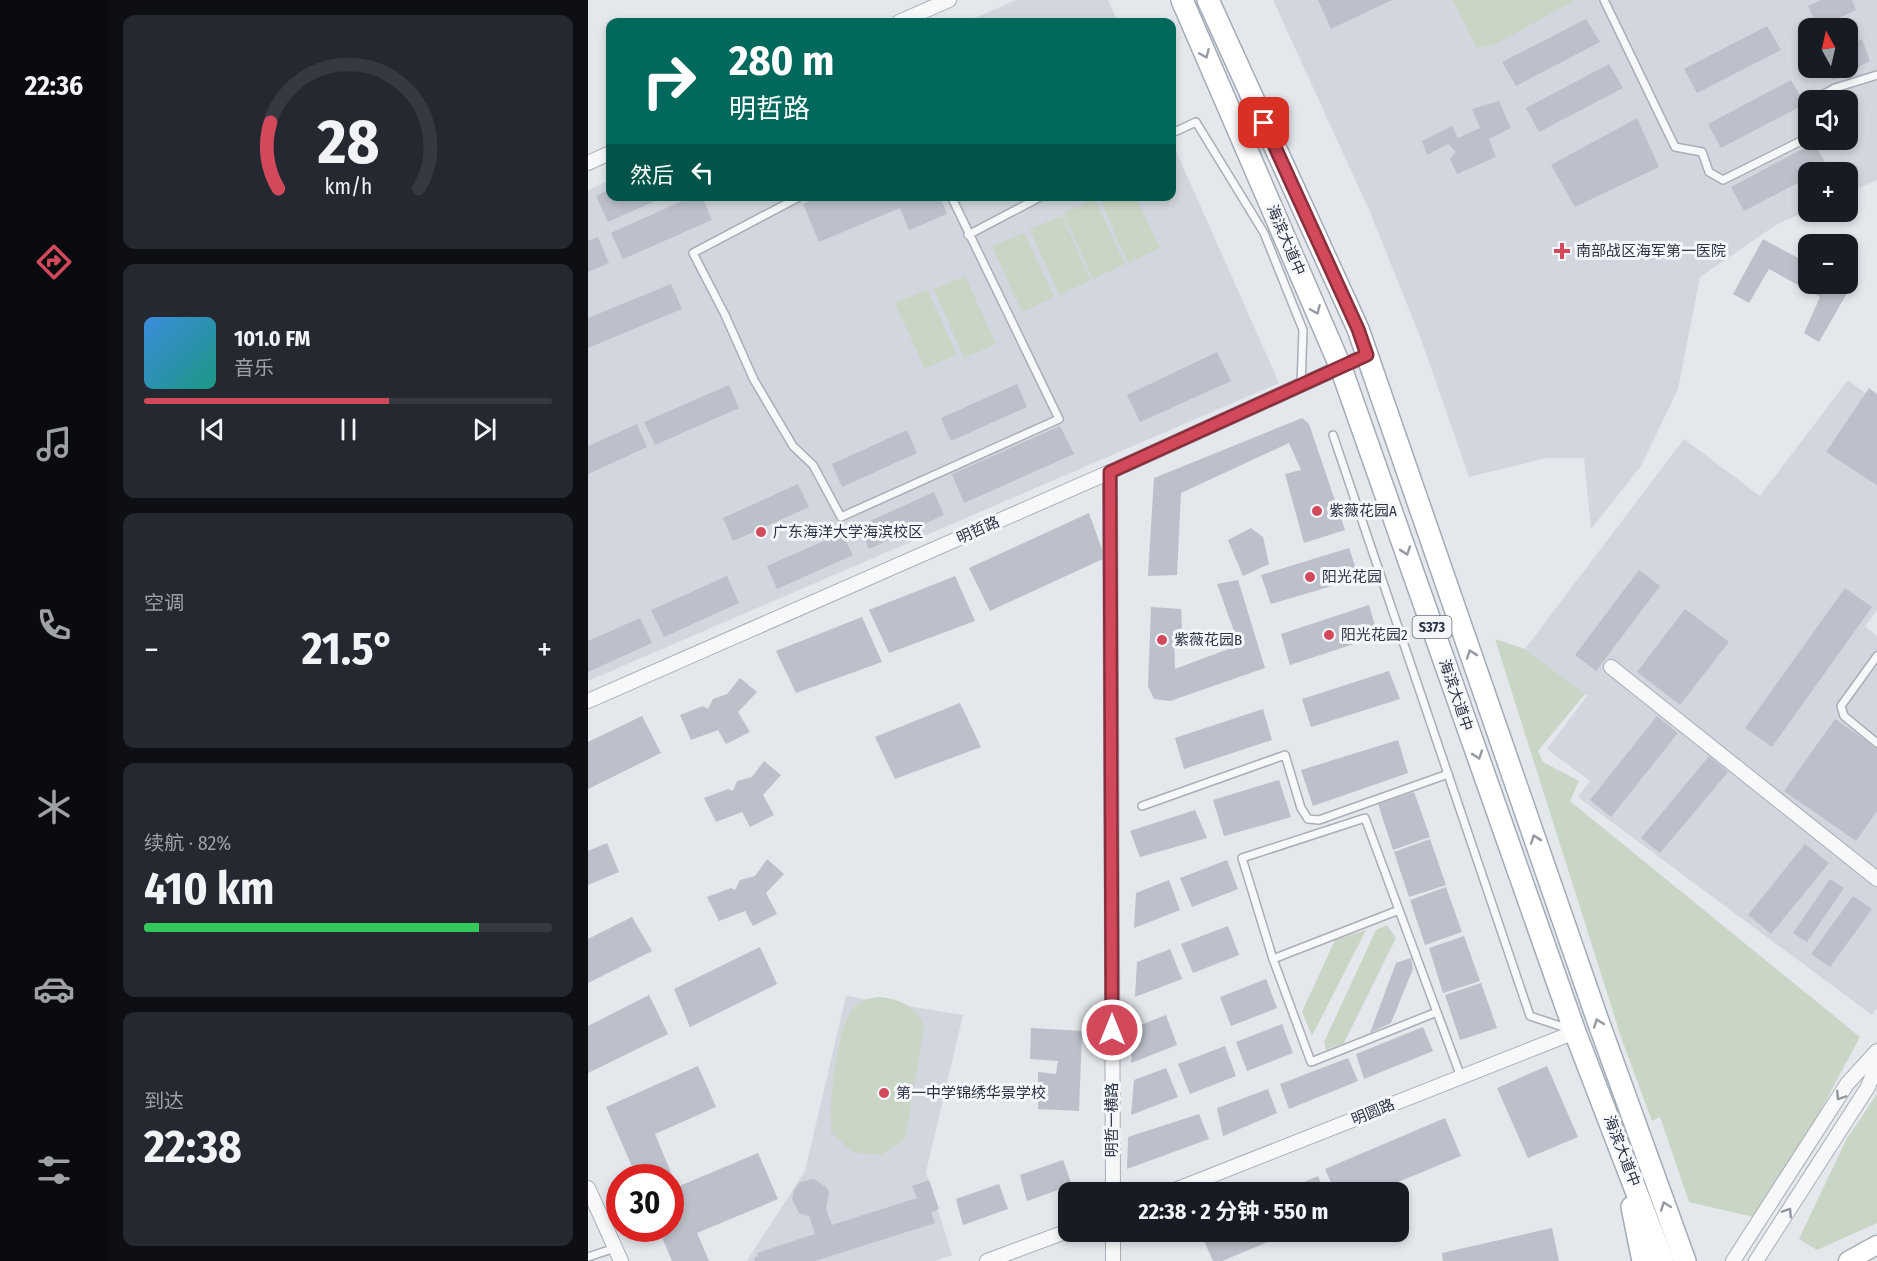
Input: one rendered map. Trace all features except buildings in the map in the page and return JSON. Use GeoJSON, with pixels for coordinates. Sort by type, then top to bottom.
{"type":"FeatureCollection","features":[{"type":"Feature","properties":{"kind":"main road","name":"海滨大道中"},"geometry":{"type":"LineString","coordinates":[[1182,0],[1341,368],[1575,1032],[1663,1261]]}},
{"type":"Feature","properties":{"kind":"main road","name":"海滨大道中"},"geometry":{"type":"LineString","coordinates":[[1208,0],[1358,329],[1598,1021],[1685,1261]]}},
{"type":"Feature","properties":{"kind":"main road"},"geometry":{"type":"LineString","coordinates":[[1610,1119],[1643,1261]]}},
{"type":"Feature","properties":{"kind":"street"},"geometry":{"type":"LineString","coordinates":[[908,18],[949,0]]}},
{"type":"Feature","properties":{"kind":"street"},"geometry":{"type":"LineString","coordinates":[[588,163],[606,155]]}},
{"type":"Feature","properties":{"kind":"street","name":"明哲路"},"geometry":{"type":"LineString","coordinates":[[588,701],[1110,472],[1367,355]]}},
{"type":"Feature","properties":{"kind":"street","name":"明哲一横路"},"geometry":{"type":"LineString","coordinates":[[1110,472],[1113,1182]]}},
{"type":"Feature","properties":{"kind":"street"},"geometry":{"type":"LineString","coordinates":[[1611,667],[1877,879]]}},
{"type":"Feature","properties":{"kind":"street","name":"明圆路"},"geometry":{"type":"LineString","coordinates":[[1195,1182],[1575,1032]]}},
{"type":"Feature","properties":{"kind":"street"},"geometry":{"type":"LineString","coordinates":[[1733,1261],[1847,1084],[1877,1051]]}},
{"type":"Feature","properties":{"kind":"street"},"geometry":{"type":"LineString","coordinates":[[1756,1261],[1868,1087],[1877,1063]]}},
{"type":"Feature","properties":{"kind":"street"},"geometry":{"type":"LineString","coordinates":[[588,1188],[621,1261]]}},
{"type":"Feature","properties":{"kind":"street"},"geometry":{"type":"LineString","coordinates":[[987,1261],[1058,1236]]}},
{"type":"Feature","properties":{"kind":"street"},"geometry":{"type":"LineString","coordinates":[[1113,1242],[1113,1261]]}},
{"type":"Feature","properties":{"kind":"street"},"geometry":{"type":"LineString","coordinates":[[1848,1261],[1877,1245]]}},
{"type":"Feature","properties":{"kind":"lane"},"geometry":{"type":"LineString","coordinates":[[1604,0],[1676,147],[1702,152],[1709,172],[1723,180],[1798,142]]}},
{"type":"Feature","properties":{"kind":"lane"},"geometry":{"type":"LineString","coordinates":[[1831,90],[1877,75]]}},
{"type":"Feature","properties":{"kind":"lane"},"geometry":{"type":"LineString","coordinates":[[1176,131],[1196,122],[1264,233],[1303,330],[1301,386]]}},
{"type":"Feature","properties":{"kind":"lane"},"geometry":{"type":"LineString","coordinates":[[792,201],[693,253],[754,380],[793,446],[813,465],[841,517],[1059,419],[953,201]]}},
{"type":"Feature","properties":{"kind":"lane"},"geometry":{"type":"LineString","coordinates":[[968,235],[1033,201]]}},
{"type":"Feature","properties":{"kind":"lane"},"geometry":{"type":"LineString","coordinates":[[1333,435],[1530,1016],[1575,1032]]}},
{"type":"Feature","properties":{"kind":"lane"},"geometry":{"type":"LineString","coordinates":[[1877,656],[1841,706],[1844,716],[1877,743]]}},
{"type":"Feature","properties":{"kind":"lane"},"geometry":{"type":"LineString","coordinates":[[1142,806],[1285,755],[1301,808],[1308,819],[1319,820],[1448,774]]}},
{"type":"Feature","properties":{"kind":"lane"},"geometry":{"type":"LineString","coordinates":[[1437,1012],[1311,1062],[1273,959],[1242,858],[1365,818],[1399,910],[1437,1012],[1461,1077]]}},
{"type":"Feature","properties":{"kind":"lane"},"geometry":{"type":"LineString","coordinates":[[1273,959],[1399,910]]}},
{"type":"Feature","properties":{"kind":"lane"},"geometry":{"type":"LineString","coordinates":[[588,1257],[615,1248]]}},
{"type":"Feature","properties":{"kind":"shaded area"},"geometry":{"type":"Polygon","coordinates":[[[1016,0],[1108,0],[1116,18],[975,18],[1016,0]]]}},
{"type":"Feature","properties":{"kind":"shaded area","name":"南部战区海军第一医院"},"geometry":{"type":"Polygon","coordinates":[[[1273,0],[1877,0],[1877,180],[1858,189],[1858,162],[1798,162],[1798,215],[1776,225],[1700,277],[1678,389],[1641,466],[1591,529],[1584,458],[1547,458],[1469,477],[1421,339],[1370,212],[1273,0]]]}},
{"type":"Feature","properties":{"kind":"shaded area","name":"广东海洋大学海滨校区"},"geometry":{"type":"Polygon","coordinates":[[[1176,151],[1279,383],[588,681],[588,190],[606,182],[606,201],[1176,201],[1176,151]]]}},
{"type":"Feature","properties":{"kind":"shaded area"},"geometry":{"type":"Polygon","coordinates":[[[1848,380],[1877,402],[1877,610],[1865,626],[1877,636],[1877,1008],[1872,1015],[1578,797],[1590,781],[1547,749],[1587,696],[1525,649],[1684,439],[1760,496],[1848,380]]]}},
{"type":"Feature","properties":{"kind":"shaded area","name":"第一中学锦绣华景学校"},"geometry":{"type":"Polygon","coordinates":[[[846,996],[963,1015],[926,1172],[952,1255],[935,1261],[747,1261],[805,1171],[846,996]]]}},
{"type":"Feature","properties":{"kind":"green space"},"geometry":{"type":"Polygon","coordinates":[[[1453,0],[1576,0],[1495,44],[1477,48],[1453,0]]]}},
{"type":"Feature","properties":{"kind":"green space"},"geometry":{"type":"Polygon","coordinates":[[[1095,201],[1125,264],[1093,279],[1063,213],[1095,201]]]}},
{"type":"Feature","properties":{"kind":"green space"},"geometry":{"type":"Polygon","coordinates":[[[1101,201],[1138,201],[1160,248],[1128,263],[1101,201]]]}},
{"type":"Feature","properties":{"kind":"green space"},"geometry":{"type":"Polygon","coordinates":[[[1062,216],[1091,280],[1059,295],[1030,229],[1062,216]]]}},
{"type":"Feature","properties":{"kind":"green space"},"geometry":{"type":"Polygon","coordinates":[[[1024,233],[1054,297],[1022,312],[992,246],[1024,233]]]}},
{"type":"Feature","properties":{"kind":"green space"},"geometry":{"type":"Polygon","coordinates":[[[965,276],[996,344],[964,358],[934,289],[965,276]]]}},
{"type":"Feature","properties":{"kind":"green space"},"geometry":{"type":"Polygon","coordinates":[[[927,290],[957,354],[925,369],[895,303],[927,290]]]}},
{"type":"Feature","properties":{"kind":"green space"},"geometry":{"type":"Polygon","coordinates":[[[1495,639],[1525,649],[1585,694],[1538,751],[1543,762],[1579,781],[1570,801],[1860,1037],[1762,1219],[1689,1202],[1660,1117],[1652,1121],[1622,1040],[1495,639]]]}},
{"type":"Feature","properties":{"kind":"green space"},"geometry":{"type":"Polygon","coordinates":[[[1387,925],[1396,938],[1344,1043],[1326,1050],[1324,1042],[1376,930],[1387,925]]]}},
{"type":"Feature","properties":{"kind":"green space"},"geometry":{"type":"Polygon","coordinates":[[[1366,930],[1312,1036],[1302,1012],[1335,940],[1366,930]]]}},
{"type":"Feature","properties":{"kind":"green space"},"geometry":{"type":"Polygon","coordinates":[[[879,997],[906,1005],[916,1013],[924,1026],[905,1139],[881,1155],[852,1152],[831,1132],[830,1120],[838,1048],[848,1017],[859,1003],[879,997]]]}},
{"type":"Feature","properties":{"kind":"green space"},"geometry":{"type":"Polygon","coordinates":[[[1877,1094],[1877,1223],[1817,1250],[1799,1239],[1846,1140],[1877,1094]]]}},
{"type":"Feature","properties":{"kind":"place","name":"南部战区海军第一医院"},"geometry":{"type":"Point","coordinates":[1562,251]}},
{"type":"Feature","properties":{"kind":"place","name":"紫薇花园A"},"geometry":{"type":"Point","coordinates":[1317,511]}},
{"type":"Feature","properties":{"kind":"place","name":"广东海洋大学海滨校区"},"geometry":{"type":"Point","coordinates":[761,532]}},
{"type":"Feature","properties":{"kind":"place","name":"阳光花园"},"geometry":{"type":"Point","coordinates":[1310,577]}},
{"type":"Feature","properties":{"kind":"place","name":"阳光花园2"},"geometry":{"type":"Point","coordinates":[1329,635]}},
{"type":"Feature","properties":{"kind":"place","name":"紫薇花园B"},"geometry":{"type":"Point","coordinates":[1162,640]}},
{"type":"Feature","properties":{"kind":"place","name":"第一中学锦绣华景学校"},"geometry":{"type":"Point","coordinates":[884,1093]}},
{"type":"Feature","properties":{"kind":"route"},"geometry":{"type":"LineString","coordinates":[[1112,1030],[1110,472],[1367,355],[1358,329],[1264,123]]}}]}
